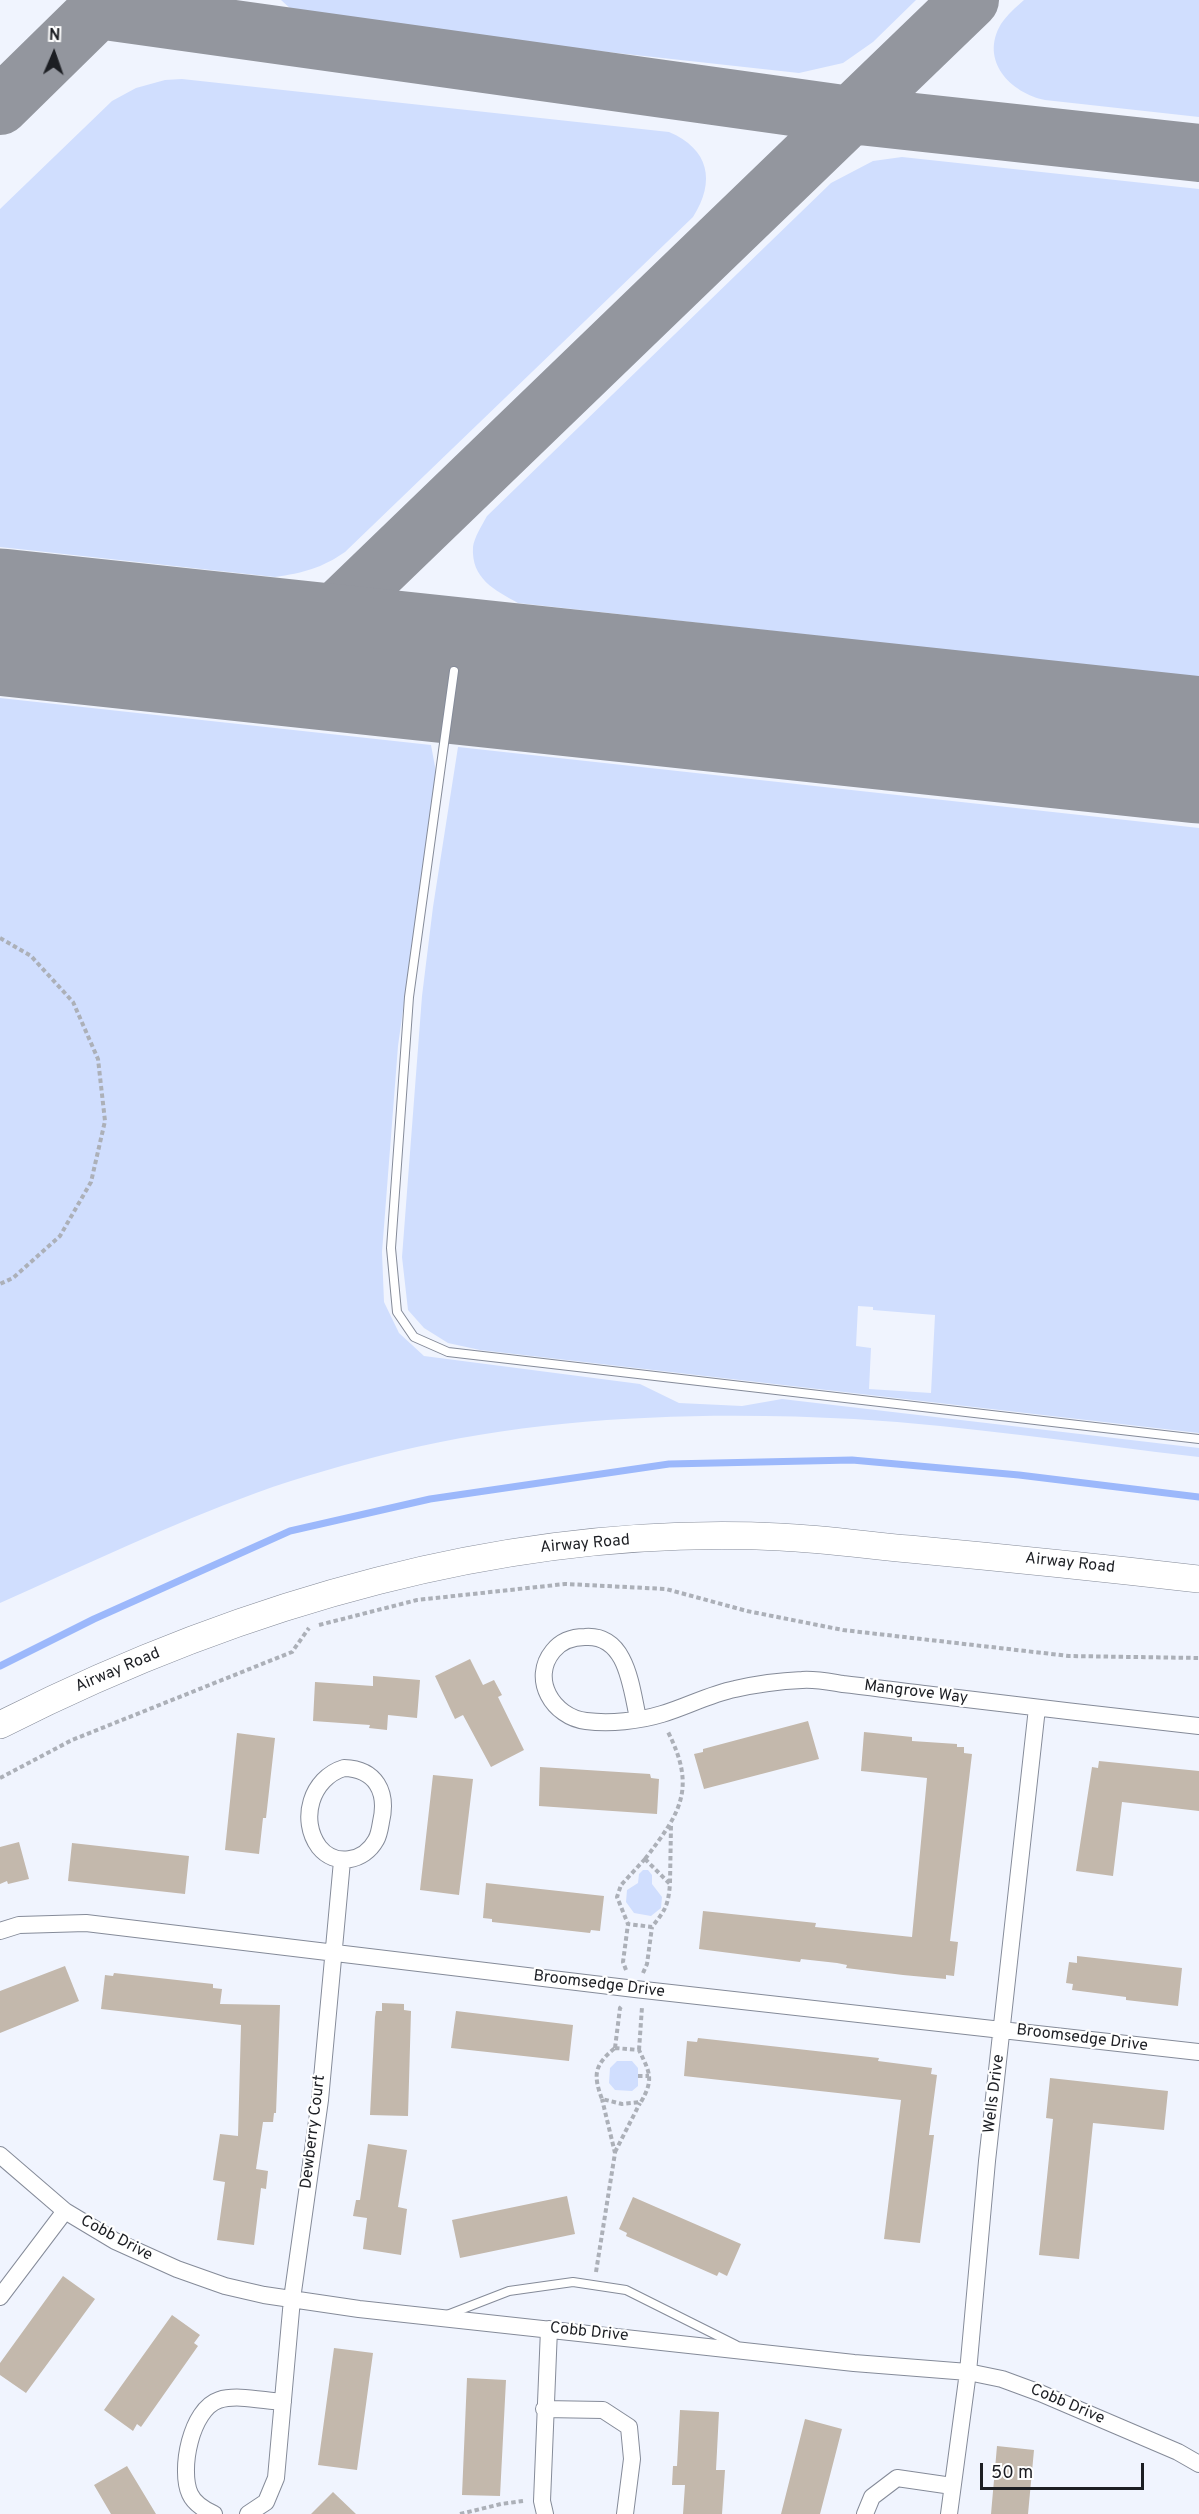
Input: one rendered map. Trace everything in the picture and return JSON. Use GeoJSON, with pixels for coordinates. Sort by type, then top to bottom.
{"type":"FeatureCollection","features":[{"type":"Feature","properties":{"kind":"main road","name":"Airway Road"},"geometry":{"type":"LineString","coordinates":[[0,1725],[49,1700],[180,1645],[304,1600],[490,1555],[570,1545],[669,1538],[779,1537],[1056,1562],[1199,1579]]}},
{"type":"Feature","properties":{"kind":"street","name":"Mangrove Way"},"geometry":{"type":"LineString","coordinates":[[638,1718],[625,1665],[618,1651],[608,1641],[593,1636],[576,1637],[563,1642],[553,1650],[547,1661],[544,1675],[546,1691],[552,1704],[564,1714],[584,1721],[618,1721],[660,1715],[734,1689],[805,1679],[1199,1726]]}},
{"type":"Feature","properties":{"kind":"street","name":"Wells Drive"},"geometry":{"type":"LineString","coordinates":[[949,2514],[968,2372],[987,2161],[1037,1708]]}},
{"type":"Feature","properties":{"kind":"street"},"geometry":{"type":"LineString","coordinates":[[344,1768],[357,1769],[369,1775],[378,1785],[383,1798],[382,1817],[377,1839],[368,1850],[356,1858],[342,1861],[331,1858],[314,1840],[310,1828],[310,1811],[314,1793],[321,1781],[332,1772],[344,1768]]}},
{"type":"Feature","properties":{"kind":"street","name":"Dewberry Court"},"geometry":{"type":"LineString","coordinates":[[248,2514],[266,2502],[276,2478],[292,2299],[320,2100],[342,1861]]}},
{"type":"Feature","properties":{"kind":"street","name":"Broomsedge Drive"},"geometry":{"type":"LineString","coordinates":[[0,1931],[19,1925],[86,1923],[634,1989],[1199,2052]]}},
{"type":"Feature","properties":{"kind":"street","name":"Cobb Drive"},"geometry":{"type":"LineString","coordinates":[[0,2155],[65,2211],[115,2241],[177,2269],[225,2286],[292,2299],[441,2317],[854,2364],[968,2372],[1002,2379],[1040,2393],[1178,2452],[1199,2464]]}},
{"type":"Feature","properties":{"kind":"street"},"geometry":{"type":"LineString","coordinates":[[0,2296],[65,2211]]}},
{"type":"Feature","properties":{"kind":"street"},"geometry":{"type":"LineString","coordinates":[[544,2508],[544,2409],[549,2329]]}},
{"type":"Feature","properties":{"kind":"street"},"geometry":{"type":"LineString","coordinates":[[214,2514],[203,2510],[190,2494],[187,2477],[193,2426],[202,2411],[217,2400],[231,2398],[283,2402]]}},
{"type":"Feature","properties":{"kind":"street"},"geometry":{"type":"LineString","coordinates":[[544,2409],[603,2410],[629,2427],[632,2458],[625,2514]]}},
{"type":"Feature","properties":{"kind":"street"},"geometry":{"type":"LineString","coordinates":[[866,2514],[872,2497],[897,2478],[952,2486]]}},
{"type":"Feature","properties":{"kind":"lane"},"geometry":{"type":"LineString","coordinates":[[454,671],[410,997],[391,1248],[397,1312],[414,1337],[448,1352],[1199,1439]]}},
{"type":"Feature","properties":{"kind":"lane"},"geometry":{"type":"LineString","coordinates":[[441,2317],[509,2291],[573,2282],[626,2290],[747,2351]]}},
{"type":"Feature","properties":{"kind":"path"},"geometry":{"type":"LineString","coordinates":[[0,938],[31,956],[73,1002],[98,1059],[105,1121],[92,1182],[60,1236],[13,1278],[0,1284]]}},
{"type":"Feature","properties":{"kind":"path"},"geometry":{"type":"LineString","coordinates":[[595,2285],[615,2153],[650,2085],[639,2050],[643,2010],[623,1962],[628,1924],[617,1897],[621,1886],[645,1859],[671,1824],[678,1810],[682,1793],[680,1757],[660,1715]]}},
{"type":"Feature","properties":{"kind":"path"},"geometry":{"type":"LineString","coordinates":[[615,2153],[595,2075],[600,2064],[615,2048],[620,2008],[634,1989],[647,1964],[651,1927],[669,1903],[671,1824]]}},
{"type":"Feature","properties":{"kind":"path"},"geometry":{"type":"LineString","coordinates":[[645,1859],[670,1884]]}},
{"type":"Feature","properties":{"kind":"path"},"geometry":{"type":"LineString","coordinates":[[661,1902],[669,1903]]}},
{"type":"Feature","properties":{"kind":"path"},"geometry":{"type":"LineString","coordinates":[[628,1924],[651,1927]]}},
{"type":"Feature","properties":{"kind":"path"},"geometry":{"type":"LineString","coordinates":[[615,2048],[639,2050]]}},
{"type":"Feature","properties":{"kind":"path"},"geometry":{"type":"LineString","coordinates":[[638,2076],[649,2076]]}},
{"type":"Feature","properties":{"kind":"path"},"geometry":{"type":"LineString","coordinates":[[602,2099],[622,2104],[641,2102]]}},
{"type":"Feature","properties":{"kind":"path"},"geometry":{"type":"LineString","coordinates":[[460,2514],[501,2504],[544,2508]]}},
{"type":"Feature","properties":{"kind":"shaded area"},"geometry":{"type":"Polygon","coordinates":[[[281,0],[916,0],[873,42],[843,63],[799,73],[307,19],[281,0]]]}},
{"type":"Feature","properties":{"kind":"shaded area"},"geometry":{"type":"Polygon","coordinates":[[[1024,0],[1199,0],[1199,117],[1045,100],[1032,96],[1010,83],[996,62],[995,38],[1001,24],[1024,0]]]}},
{"type":"Feature","properties":{"kind":"shaded area"},"geometry":{"type":"Polygon","coordinates":[[[182,79],[669,132],[693,147],[700,157],[705,167],[705,191],[693,217],[345,552],[328,562],[303,572],[275,577],[0,547],[0,209],[112,101],[136,88],[165,80],[182,79]]]}},
{"type":"Feature","properties":{"kind":"shaded area"},"geometry":{"type":"Polygon","coordinates":[[[902,157],[1199,189],[1199,678],[518,603],[493,588],[480,575],[473,558],[473,547],[487,516],[831,183],[873,161],[902,157]]]}},
{"type":"Feature","properties":{"kind":"shaded area"},"geometry":{"type":"Polygon","coordinates":[[[0,698],[431,745],[436,772],[398,1046],[382,1252],[384,1302],[399,1333],[424,1356],[640,1384],[679,1403],[742,1406],[782,1399],[1199,1448],[1199,1457],[940,1426],[854,1419],[683,1416],[567,1423],[454,1439],[327,1470],[273,1487],[159,1532],[0,1603],[0,698]]]}},
{"type":"Feature","properties":{"kind":"shaded area"},"geometry":{"type":"Polygon","coordinates":[[[458,747],[1199,828],[1199,1433],[480,1350],[448,1343],[424,1328],[408,1310],[402,1257],[422,996],[433,907],[458,747]],[[858,1306],[856,1346],[871,1348],[869,1389],[931,1393],[935,1315],[873,1310],[873,1307],[858,1306]]]}},
{"type":"Feature","properties":{"kind":"shaded area"},"geometry":{"type":"Polygon","coordinates":[[[643,1870],[648,1870],[652,1875],[652,1884],[662,1897],[661,1908],[651,1916],[634,1913],[626,1902],[627,1890],[638,1883],[639,1874],[643,1870]]]}},
{"type":"Feature","properties":{"kind":"shaded area"},"geometry":{"type":"Polygon","coordinates":[[[617,2061],[632,2061],[638,2068],[638,2086],[632,2091],[615,2090],[609,2083],[610,2068],[617,2061]]]}},
{"type":"Feature","properties":{"kind":"building"},"geometry":{"type":"Polygon","coordinates":[[[470,1659],[483,1685],[494,1680],[502,1695],[498,1697],[524,1750],[491,1767],[463,1715],[455,1719],[435,1676],[470,1659]]]}},
{"type":"Feature","properties":{"kind":"building"},"geometry":{"type":"Polygon","coordinates":[[[373,1676],[420,1680],[417,1718],[388,1715],[387,1730],[369,1728],[370,1725],[313,1721],[315,1682],[373,1686],[373,1676]]]}},
{"type":"Feature","properties":{"kind":"building"},"geometry":{"type":"Polygon","coordinates":[[[808,1721],[819,1759],[704,1789],[694,1754],[703,1752],[703,1749],[808,1721]]]}},
{"type":"Feature","properties":{"kind":"building"},"geometry":{"type":"Polygon","coordinates":[[[864,1732],[912,1737],[912,1741],[957,1744],[957,1747],[964,1747],[964,1753],[972,1754],[950,1941],[958,1942],[954,1976],[946,1975],[946,1979],[903,1975],[846,1968],[847,1965],[837,1963],[801,1959],[800,1962],[699,1949],[703,1911],[816,1923],[815,1927],[912,1937],[927,1778],[861,1771],[864,1732]]]}},
{"type":"Feature","properties":{"kind":"building"},"geometry":{"type":"Polygon","coordinates":[[[237,1733],[275,1738],[266,1818],[263,1818],[259,1854],[225,1850],[237,1733]]]}},
{"type":"Feature","properties":{"kind":"building"},"geometry":{"type":"Polygon","coordinates":[[[1099,1761],[1199,1771],[1199,1811],[1122,1802],[1113,1876],[1076,1871],[1092,1767],[1098,1768],[1099,1761]]]}},
{"type":"Feature","properties":{"kind":"building"},"geometry":{"type":"Polygon","coordinates":[[[540,1767],[650,1774],[651,1778],[659,1779],[657,1814],[539,1806],[540,1767]]]}},
{"type":"Feature","properties":{"kind":"building"},"geometry":{"type":"Polygon","coordinates":[[[433,1775],[473,1779],[459,1895],[420,1890],[433,1775]]]}},
{"type":"Feature","properties":{"kind":"building"},"geometry":{"type":"Polygon","coordinates":[[[19,1842],[29,1879],[0,1884],[0,1847],[19,1842]]]}},
{"type":"Feature","properties":{"kind":"building"},"geometry":{"type":"Polygon","coordinates":[[[72,1843],[189,1856],[185,1894],[68,1881],[72,1843]]]}},
{"type":"Feature","properties":{"kind":"building"},"geometry":{"type":"Polygon","coordinates":[[[486,1883],[604,1896],[600,1931],[591,1930],[590,1933],[492,1922],[492,1919],[483,1918],[486,1883]]]}},
{"type":"Feature","properties":{"kind":"building"},"geometry":{"type":"Polygon","coordinates":[[[1077,1956],[1182,1968],[1178,2006],[1126,2000],[1126,1997],[1072,1990],[1073,1984],[1066,1983],[1069,1962],[1077,1963],[1077,1956]]]}},
{"type":"Feature","properties":{"kind":"building"},"geometry":{"type":"Polygon","coordinates":[[[65,1966],[79,2001],[0,2033],[0,1991],[65,1966]]]}},
{"type":"Feature","properties":{"kind":"building"},"geometry":{"type":"Polygon","coordinates":[[[114,1973],[213,1984],[213,1988],[222,1989],[220,2004],[280,2005],[276,2113],[274,2113],[273,2122],[263,2122],[256,2169],[268,2171],[266,2189],[261,2188],[254,2245],[217,2240],[225,2182],[213,2180],[220,2134],[238,2136],[241,2025],[101,2009],[105,1975],[113,1976],[114,1973]]]}},
{"type":"Feature","properties":{"kind":"building"},"geometry":{"type":"Polygon","coordinates":[[[382,2003],[404,2004],[404,2010],[411,2011],[408,2116],[370,2115],[375,2017],[376,2011],[382,2011],[382,2003]]]}},
{"type":"Feature","properties":{"kind":"building"},"geometry":{"type":"Polygon","coordinates":[[[456,2011],[573,2025],[569,2061],[451,2048],[456,2011]]]}},
{"type":"Feature","properties":{"kind":"building"},"geometry":{"type":"Polygon","coordinates":[[[698,2038],[879,2058],[878,2061],[932,2068],[931,2074],[937,2075],[929,2135],[934,2135],[920,2243],[884,2239],[901,2100],[684,2076],[687,2041],[697,2042],[698,2038]]]}},
{"type":"Feature","properties":{"kind":"building"},"geometry":{"type":"Polygon","coordinates":[[[1050,2078],[1168,2091],[1164,2130],[1093,2123],[1079,2259],[1039,2255],[1053,2119],[1046,2118],[1050,2078]]]}},
{"type":"Feature","properties":{"kind":"building"},"geometry":{"type":"Polygon","coordinates":[[[368,2144],[407,2150],[398,2207],[407,2209],[401,2255],[363,2249],[367,2218],[353,2216],[356,2200],[360,2200],[368,2144]]]}},
{"type":"Feature","properties":{"kind":"building"},"geometry":{"type":"Polygon","coordinates":[[[567,2196],[575,2234],[460,2258],[452,2220],[567,2196]]]}},
{"type":"Feature","properties":{"kind":"building"},"geometry":{"type":"Polygon","coordinates":[[[633,2197],[741,2244],[727,2276],[719,2272],[717,2276],[626,2236],[627,2233],[619,2229],[633,2197]]]}},
{"type":"Feature","properties":{"kind":"building"},"geometry":{"type":"Polygon","coordinates":[[[63,2276],[95,2299],[26,2393],[0,2375],[0,2363],[63,2276]]]}},
{"type":"Feature","properties":{"kind":"building"},"geometry":{"type":"Polygon","coordinates":[[[172,2315],[200,2335],[194,2343],[198,2346],[141,2427],[137,2424],[133,2431],[104,2410],[172,2315]]]}},
{"type":"Feature","properties":{"kind":"building"},"geometry":{"type":"Polygon","coordinates":[[[334,2348],[373,2353],[357,2470],[318,2465],[334,2348]]]}},
{"type":"Feature","properties":{"kind":"building"},"geometry":{"type":"Polygon","coordinates":[[[467,2378],[506,2380],[500,2496],[462,2495],[467,2378]]]}},
{"type":"Feature","properties":{"kind":"building"},"geometry":{"type":"Polygon","coordinates":[[[680,2410],[719,2412],[716,2470],[725,2470],[722,2514],[683,2514],[685,2485],[672,2485],[673,2466],[677,2466],[680,2410]]]}},
{"type":"Feature","properties":{"kind":"building"},"geometry":{"type":"Polygon","coordinates":[[[805,2419],[842,2429],[820,2514],[781,2514],[805,2419]]]}},
{"type":"Feature","properties":{"kind":"building"},"geometry":{"type":"Polygon","coordinates":[[[997,2446],[1034,2450],[1028,2514],[991,2514],[997,2446]]]}},
{"type":"Feature","properties":{"kind":"building"},"geometry":{"type":"Polygon","coordinates":[[[127,2466],[156,2514],[111,2514],[94,2485],[127,2466]]]}},
{"type":"Feature","properties":{"kind":"building"},"geometry":{"type":"Polygon","coordinates":[[[333,2492],[356,2514],[311,2514],[333,2492]]]}},
{"type":"Feature","properties":{"kind":"waterway"},"geometry":{"type":"LineString","coordinates":[[0,1666],[94,1619],[290,1531],[430,1499],[669,1464],[852,1460],[1019,1475],[1199,1497]]}},
{"type":"Feature","properties":{"kind":"taxiway"},"geometry":{"type":"LineString","coordinates":[[0,106],[108,0]]}},
{"type":"Feature","properties":{"kind":"taxiway"},"geometry":{"type":"LineString","coordinates":[[293,653],[970,0]]}},
{"type":"Feature","properties":{"kind":"taxiway"},"geometry":{"type":"LineString","coordinates":[[98,10],[850,115],[1199,153]]}},
{"type":"Feature","properties":{"kind":"runway"},"geometry":{"type":"LineString","coordinates":[[0,622],[1199,750]]}}]}
